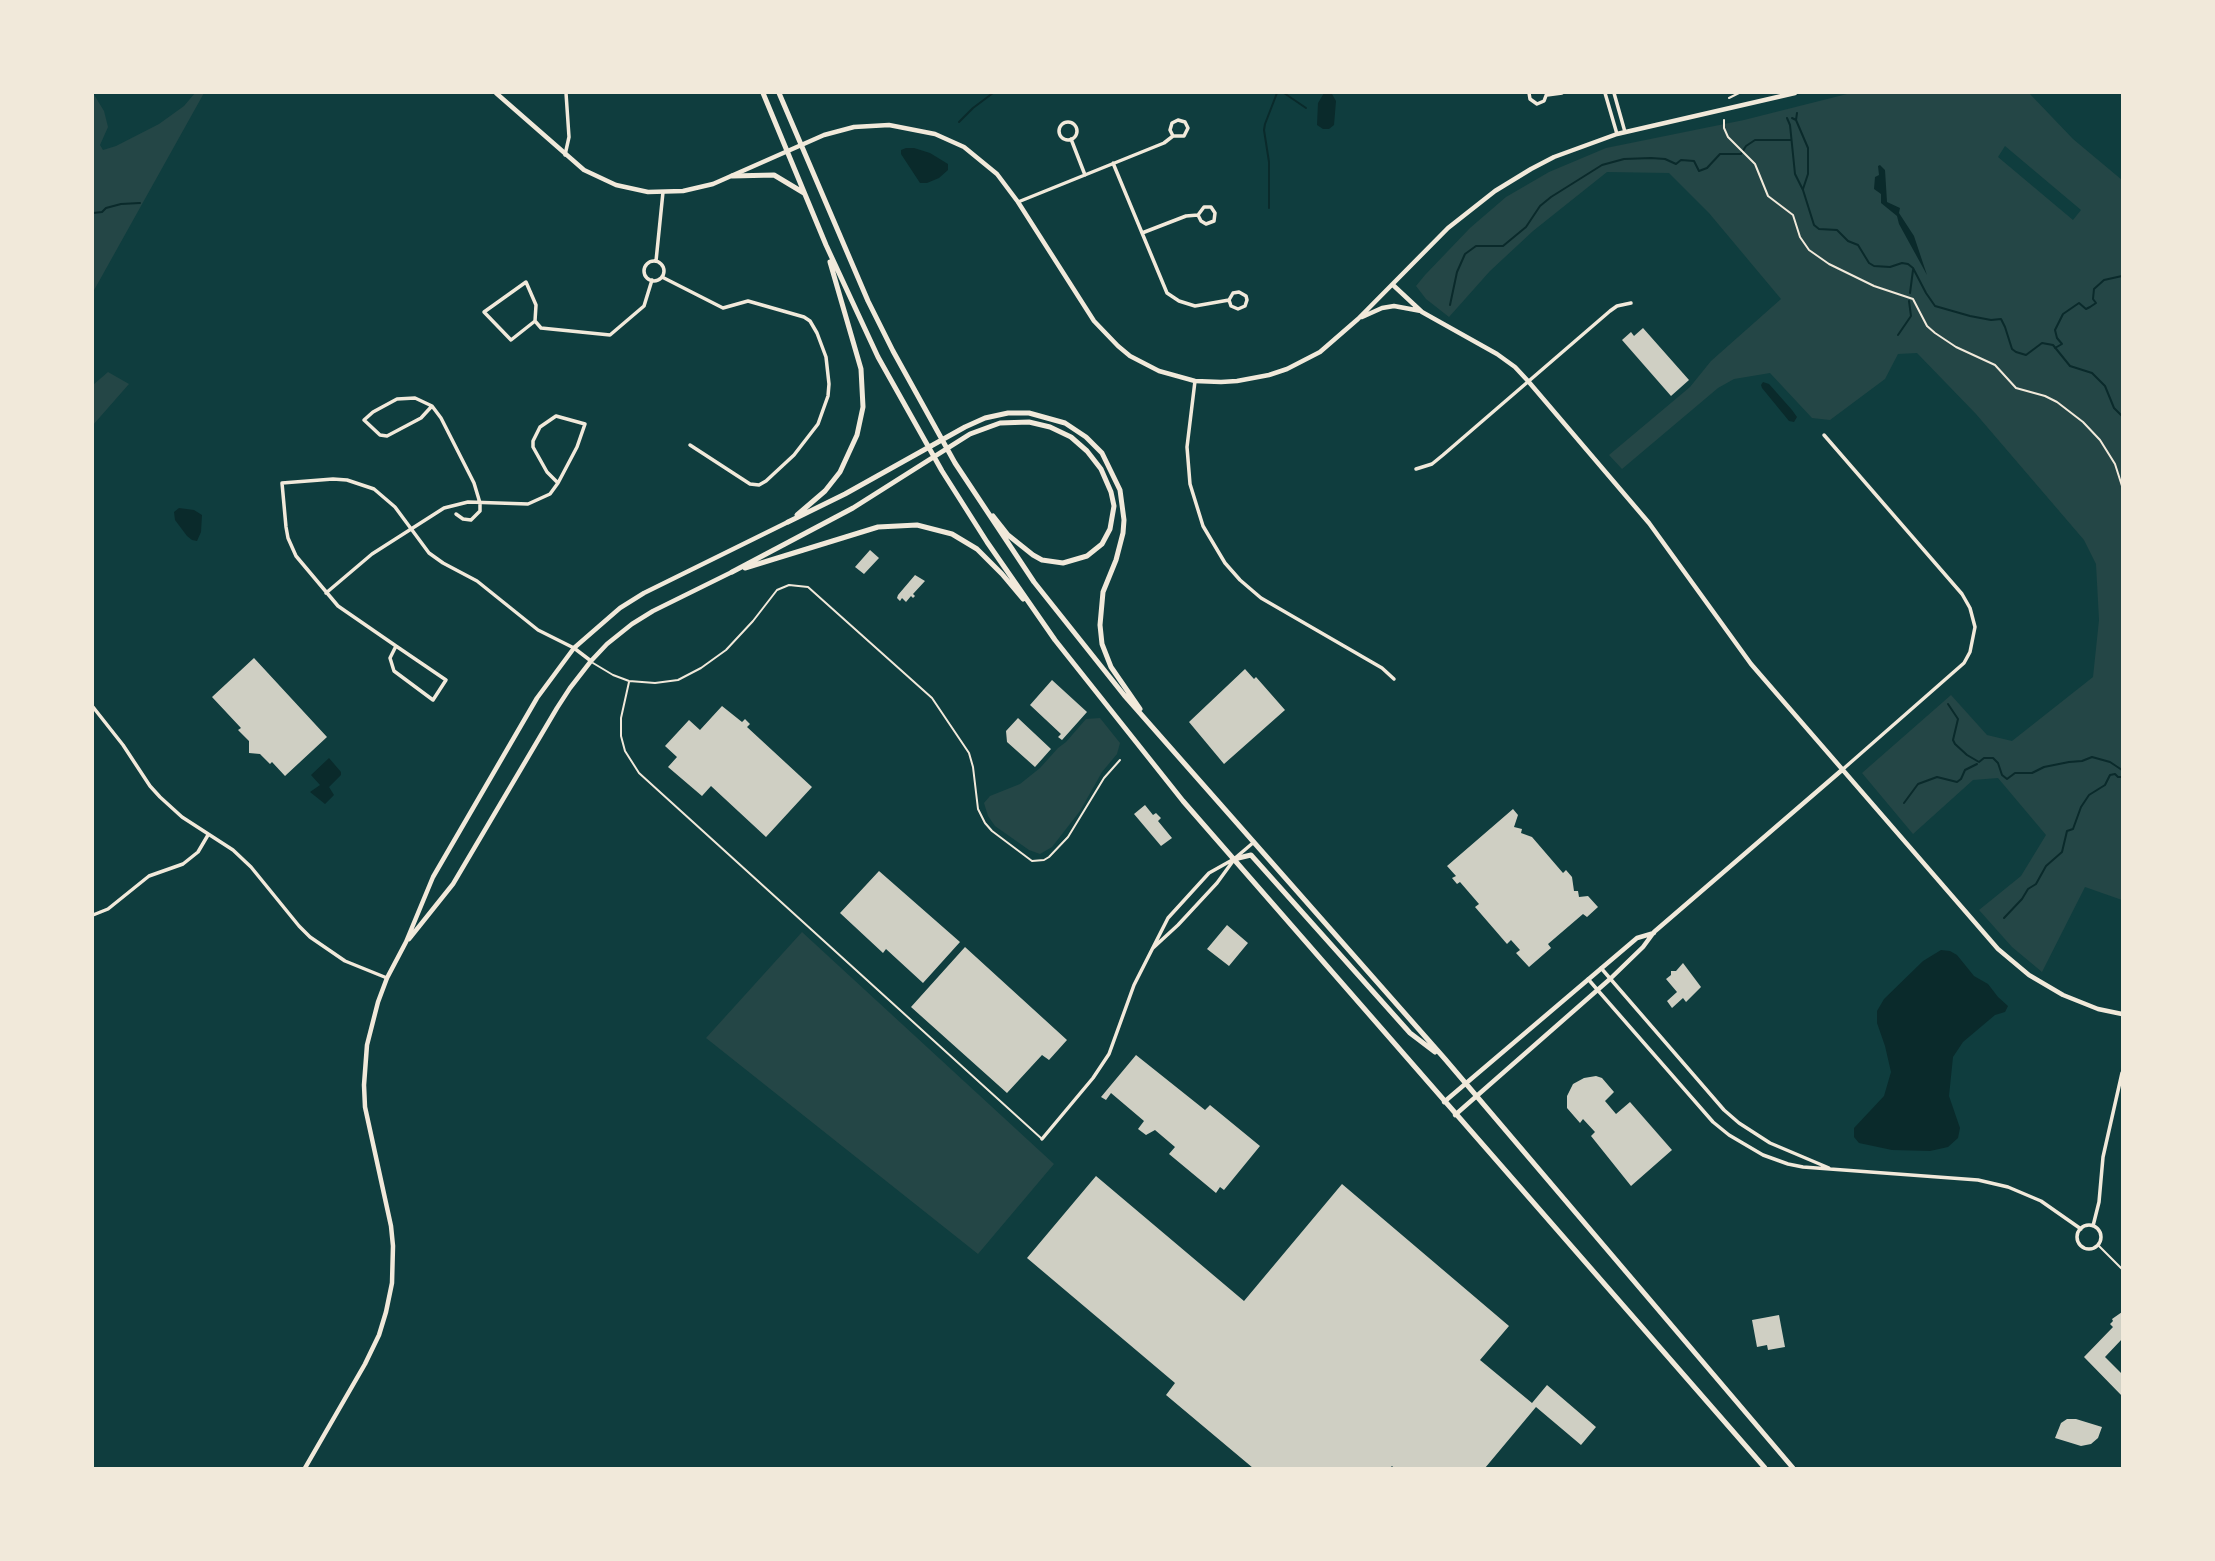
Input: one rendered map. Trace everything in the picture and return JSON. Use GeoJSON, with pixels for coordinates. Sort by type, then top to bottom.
{"type":"FeatureCollection","features":[{"type":"Feature","properties":{"kind":"main road"},"geometry":{"type":"LineString","coordinates":[[763,93],[826,245],[878,357],[942,471],[1055,640]]}},
{"type":"Feature","properties":{"kind":"main road"},"geometry":{"type":"LineString","coordinates":[[779,93],[868,301],[935,428],[975,495],[1063,620],[1157,733],[1445,1059],[1795,1468]]}},
{"type":"Feature","properties":{"kind":"main road"},"geometry":{"type":"LineString","coordinates":[[732,176],[775,175],[804,193]]}},
{"type":"Feature","properties":{"kind":"main road"},"geometry":{"type":"LineString","coordinates":[[788,522],[814,501],[840,472],[857,435],[863,407],[861,369],[826,245]]}},
{"type":"Feature","properties":{"kind":"main road"},"geometry":{"type":"LineString","coordinates":[[788,522],[985,418],[1029,413],[1065,423],[1086,437],[1102,453],[1120,490],[1123,533],[1101,602],[1101,634],[1111,667],[1157,733]]}},
{"type":"Feature","properties":{"kind":"main road"},"geometry":{"type":"LineString","coordinates":[[732,572],[853,508],[970,434],[1000,423],[1040,424],[1061,432],[1079,444],[1094,459],[1106,480],[1114,506],[1113,519],[1107,536],[1094,551],[1072,562],[1053,562],[1042,560],[1008,535],[975,495]]}},
{"type":"Feature","properties":{"kind":"main road"},"geometry":{"type":"LineString","coordinates":[[732,572],[878,527],[903,524],[952,534],[977,549],[1002,573],[1150,760],[1234,859],[1763,1466]]}},
{"type":"Feature","properties":{"kind":"main road"},"geometry":{"type":"LineString","coordinates":[[1234,859],[1251,855],[1410,1033],[1445,1059]]}},
{"type":"Feature","properties":{"kind":"street"},"geometry":{"type":"LineString","coordinates":[[496,93],[584,170],[603,180],[637,191],[663,192],[698,188],[732,176],[824,135],[854,127],[889,125],[922,130],[951,140],[998,174],[1084,306],[1106,334],[1130,356],[1144,364],[1195,381],[1237,381],[1269,375],[1320,352],[1359,319],[1448,228],[1495,191],[1554,158],[1617,134],[1795,93]]}},
{"type":"Feature","properties":{"kind":"street"},"geometry":{"type":"LineString","coordinates":[[565,155],[569,137],[566,93]]}},
{"type":"Feature","properties":{"kind":"street"},"geometry":{"type":"LineString","coordinates":[[1529,93],[1530,99],[1537,104],[1544,101],[1547,94],[1562,93]]}},
{"type":"Feature","properties":{"kind":"street"},"geometry":{"type":"LineString","coordinates":[[1605,93],[1617,134]]}},
{"type":"Feature","properties":{"kind":"street"},"geometry":{"type":"LineString","coordinates":[[1614,93],[1625,132]]}},
{"type":"Feature","properties":{"kind":"street"},"geometry":{"type":"LineString","coordinates":[[1172,122],[1185,122],[1188,128],[1186,134],[1180,138],[1173,136],[1170,130],[1172,122]]}},
{"type":"Feature","properties":{"kind":"street"},"geometry":{"type":"LineString","coordinates":[[1064,123],[1075,127],[1076,133],[1071,139],[1064,139],[1060,135],[1060,128],[1064,123]]}},
{"type":"Feature","properties":{"kind":"street"},"geometry":{"type":"LineString","coordinates":[[1018,202],[1164,143],[1173,136]]}},
{"type":"Feature","properties":{"kind":"street"},"geometry":{"type":"LineString","coordinates":[[1071,139],[1085,175]]}},
{"type":"Feature","properties":{"kind":"street"},"geometry":{"type":"LineString","coordinates":[[1113,163],[1163,287],[1173,298],[1184,304],[1195,306],[1230,300]]}},
{"type":"Feature","properties":{"kind":"street"},"geometry":{"type":"LineString","coordinates":[[656,261],[663,192]]}},
{"type":"Feature","properties":{"kind":"street"},"geometry":{"type":"LineString","coordinates":[[1207,206],[1215,213],[1213,221],[1206,224],[1198,215],[1201,208],[1207,206]]}},
{"type":"Feature","properties":{"kind":"street"},"geometry":{"type":"LineString","coordinates":[[1142,233],[1186,216],[1198,215]]}},
{"type":"Feature","properties":{"kind":"street"},"geometry":{"type":"LineString","coordinates":[[656,261],[663,268],[662,277]]}},
{"type":"Feature","properties":{"kind":"street"},"geometry":{"type":"LineString","coordinates":[[652,281],[646,277],[644,269],[649,262],[656,261]]}},
{"type":"Feature","properties":{"kind":"street"},"geometry":{"type":"LineString","coordinates":[[652,281],[662,277],[723,308],[748,301],[804,317],[814,326],[826,358],[828,397],[818,424],[794,454],[766,481],[759,485],[750,484],[690,445]]}},
{"type":"Feature","properties":{"kind":"street"},"geometry":{"type":"LineString","coordinates":[[534,321],[546,330],[610,335],[644,306],[652,281]]}},
{"type":"Feature","properties":{"kind":"street"},"geometry":{"type":"LineString","coordinates":[[526,282],[536,305],[534,321],[511,340],[484,312],[526,282]]}},
{"type":"Feature","properties":{"kind":"street"},"geometry":{"type":"LineString","coordinates":[[1393,285],[1422,312],[1497,354],[1528,381],[1665,542],[1751,664],[1986,936],[2013,963],[2045,986],[2098,1009],[2122,1014]]}},
{"type":"Feature","properties":{"kind":"street"},"geometry":{"type":"LineString","coordinates":[[1239,292],[1243,293],[1247,300],[1245,306],[1238,309],[1231,306],[1230,300],[1233,293],[1239,292]]}},
{"type":"Feature","properties":{"kind":"street"},"geometry":{"type":"LineString","coordinates":[[1416,469],[1437,461],[1616,306],[1632,303]]}},
{"type":"Feature","properties":{"kind":"street"},"geometry":{"type":"LineString","coordinates":[[1359,319],[1390,306],[1404,306],[1422,312]]}},
{"type":"Feature","properties":{"kind":"street"},"geometry":{"type":"LineString","coordinates":[[1195,381],[1188,429],[1188,470],[1198,514],[1216,549],[1240,580],[1261,598],[1382,668],[1394,679]]}},
{"type":"Feature","properties":{"kind":"street"},"geometry":{"type":"LineString","coordinates":[[432,406],[421,418],[387,436],[380,435],[364,420],[397,399],[415,398],[432,406],[441,418],[474,483],[480,503],[480,511],[471,520],[456,514]]}},
{"type":"Feature","properties":{"kind":"street"},"geometry":{"type":"LineString","coordinates":[[326,593],[361,562],[410,529],[455,504],[528,504],[550,494],[558,483],[577,447],[585,424],[556,416],[540,428],[533,447],[547,472],[558,483]]}},
{"type":"Feature","properties":{"kind":"street"},"geometry":{"type":"LineString","coordinates":[[1455,1115],[1610,979],[1643,947],[1654,932],[1964,663],[1970,652],[1975,627],[1973,615],[1962,594],[1824,435]]}},
{"type":"Feature","properties":{"kind":"street"},"geometry":{"type":"LineString","coordinates":[[396,646],[390,658],[394,671],[433,700],[446,680],[338,606],[296,556],[288,538],[282,483],[333,479],[365,485],[390,501],[435,558],[477,581],[538,630],[574,648],[591,661]]}},
{"type":"Feature","properties":{"kind":"street"},"geometry":{"type":"LineString","coordinates":[[305,1468],[365,1364],[384,1324],[393,1264],[391,1226],[368,1126],[364,1085],[367,1045],[387,978],[406,942],[433,877],[537,698],[574,648],[620,608],[644,593],[788,522]]}},
{"type":"Feature","properties":{"kind":"street"},"geometry":{"type":"LineString","coordinates":[[406,942],[453,884],[557,708],[591,661],[632,624],[732,572]]}},
{"type":"Feature","properties":{"kind":"street"},"geometry":{"type":"LineString","coordinates":[[93,707],[155,792],[182,817],[226,844],[251,867],[299,926],[345,961],[387,978]]}},
{"type":"Feature","properties":{"kind":"street"},"geometry":{"type":"LineString","coordinates":[[93,915],[108,909],[149,876],[183,864],[198,852],[208,835]]}},
{"type":"Feature","properties":{"kind":"street"},"geometry":{"type":"LineString","coordinates":[[1042,1139],[1103,1065],[1115,1040],[1134,985],[1168,918],[1209,873],[1234,859],[1254,842]]}},
{"type":"Feature","properties":{"kind":"street"},"geometry":{"type":"LineString","coordinates":[[1151,950],[1217,883],[1234,859]]}},
{"type":"Feature","properties":{"kind":"street"},"geometry":{"type":"LineString","coordinates":[[1444,1102],[1637,938],[1654,932]]}},
{"type":"Feature","properties":{"kind":"street"},"geometry":{"type":"LineString","coordinates":[[1601,968],[1700,1084],[1739,1123],[1770,1143],[1834,1169]]}},
{"type":"Feature","properties":{"kind":"street"},"geometry":{"type":"LineString","coordinates":[[1588,979],[1690,1097],[1729,1135],[1763,1155],[1787,1164],[1978,1180],[2008,1187],[2041,1201],[2081,1228]]}},
{"type":"Feature","properties":{"kind":"street"},"geometry":{"type":"LineString","coordinates":[[2093,1226],[2099,1202],[2103,1157],[2122,1073]]}},
{"type":"Feature","properties":{"kind":"street"},"geometry":{"type":"LineString","coordinates":[[2093,1226],[2100,1233],[2098,1245],[2088,1249],[2080,1244],[2077,1235],[2081,1228],[2093,1226]]}},
{"type":"Feature","properties":{"kind":"lane"},"geometry":{"type":"LineString","coordinates":[[591,661],[613,675],[629,681],[655,683],[678,680],[712,660],[733,643],[754,621],[777,590],[785,586],[799,585],[812,590],[932,698],[969,753],[978,809],[985,823],[1032,860],[1049,857],[1068,837],[1104,778],[1120,760]]}},
{"type":"Feature","properties":{"kind":"lane"},"geometry":{"type":"LineString","coordinates":[[629,681],[621,718],[621,736],[625,751],[639,773],[1042,1139]]}},
{"type":"Feature","properties":{"kind":"lane"},"geometry":{"type":"LineString","coordinates":[[2098,1245],[2122,1269]]}},
{"type":"Feature","properties":{"kind":"path"},"geometry":{"type":"LineString","coordinates":[[1729,98],[1739,93]]}},
{"type":"Feature","properties":{"kind":"path"},"geometry":{"type":"LineString","coordinates":[[1724,120],[1728,137],[1755,164],[1768,196],[1793,215],[1803,244],[1809,250],[1829,264],[1874,286],[1913,299],[1927,326],[1935,333],[1956,347],[2000,368],[2015,388],[2057,402],[2100,440],[2115,464],[2122,486]]}},
{"type":"Feature","properties":{"kind":"shaded area"},"geometry":{"type":"Polygon","coordinates":[[[93,93],[104,111],[108,127],[100,145],[103,150],[159,124],[184,106],[195,93],[204,93],[93,292],[93,93]]]}},
{"type":"Feature","properties":{"kind":"shaded area"},"geometry":{"type":"Polygon","coordinates":[[[1324,93],[1332,94],[1336,101],[1334,125],[1329,129],[1317,125],[1318,103],[1324,93]]]}},
{"type":"Feature","properties":{"kind":"shaded area"},"geometry":{"type":"Polygon","coordinates":[[[1851,93],[2029,93],[2073,139],[2122,180],[2122,900],[2085,887],[2042,972],[2012,947],[1979,910],[2021,876],[2046,835],[1998,778],[1973,780],[1913,834],[1862,773],[1951,695],[1987,735],[2012,741],[2093,677],[2099,620],[2096,564],[2084,540],[1976,414],[1917,353],[1898,354],[1885,379],[1830,420],[1812,418],[1770,373],[1734,379],[1718,388],[1622,469],[1609,455],[1690,387],[1711,361],[1781,299],[1709,213],[1669,173],[1607,172],[1533,231],[1490,271],[1449,317],[1426,299],[1416,286],[1470,228],[1506,197],[1549,172],[1606,148],[1744,120],[1851,93]],[[2005,146],[1998,157],[2073,220],[2081,210],[2005,146]]]}},
{"type":"Feature","properties":{"kind":"shaded area"},"geometry":{"type":"Polygon","coordinates":[[[906,148],[930,153],[948,164],[948,170],[939,178],[920,183],[901,154],[901,150],[906,148]]]}},
{"type":"Feature","properties":{"kind":"shaded area"},"geometry":{"type":"Polygon","coordinates":[[[1880,165],[1885,170],[1887,202],[1900,208],[1899,213],[1914,236],[1927,275],[1897,216],[1881,203],[1881,194],[1874,189],[1880,165]]]}},
{"type":"Feature","properties":{"kind":"shaded area"},"geometry":{"type":"Polygon","coordinates":[[[108,372],[129,384],[93,425],[93,385],[108,372]]]}},
{"type":"Feature","properties":{"kind":"shaded area"},"geometry":{"type":"Polygon","coordinates":[[[1763,382],[1769,384],[1792,410],[1797,417],[1794,422],[1789,421],[1762,388],[1763,382]]]}},
{"type":"Feature","properties":{"kind":"shaded area"},"geometry":{"type":"Polygon","coordinates":[[[179,508],[194,510],[202,515],[201,532],[197,541],[187,536],[175,520],[174,512],[179,508]]]}},
{"type":"Feature","properties":{"kind":"shaded area"},"geometry":{"type":"Polygon","coordinates":[[[1100,718],[1120,743],[1117,754],[1102,772],[1080,811],[1052,847],[1040,854],[1029,850],[995,826],[984,803],[990,796],[1020,784],[1040,768],[1086,719],[1100,718]]]}},
{"type":"Feature","properties":{"kind":"shaded area"},"geometry":{"type":"Polygon","coordinates":[[[329,758],[341,775],[329,787],[334,795],[325,804],[310,792],[320,785],[311,775],[329,758]]]}},
{"type":"Feature","properties":{"kind":"shaded area"},"geometry":{"type":"Polygon","coordinates":[[[802,932],[1054,1164],[978,1254],[706,1038],[802,932]]]}},
{"type":"Feature","properties":{"kind":"shaded area"},"geometry":{"type":"Polygon","coordinates":[[[1941,950],[1957,955],[1974,976],[1988,984],[2008,1006],[2005,1012],[1995,1015],[1963,1042],[1953,1057],[1949,1096],[1960,1128],[1958,1138],[1948,1147],[1930,1151],[1892,1150],[1859,1143],[1854,1137],[1854,1128],[1884,1096],[1891,1072],[1877,1023],[1877,1011],[1884,999],[1923,961],[1941,950]]]}},
{"type":"Feature","properties":{"kind":"building"},"geometry":{"type":"Polygon","coordinates":[[[1643,328],[1689,380],[1671,396],[1622,340],[1631,332],[1634,336],[1643,328]]]}},
{"type":"Feature","properties":{"kind":"building"},"geometry":{"type":"Polygon","coordinates":[[[870,550],[879,558],[864,574],[855,567],[870,550]]]}},
{"type":"Feature","properties":{"kind":"building"},"geometry":{"type":"Polygon","coordinates":[[[915,575],[925,581],[913,594],[913,598],[911,596],[906,602],[902,598],[900,601],[898,595],[915,575]]]}},
{"type":"Feature","properties":{"kind":"building"},"geometry":{"type":"Polygon","coordinates":[[[254,658],[327,737],[285,776],[260,754],[249,753],[249,741],[238,730],[241,728],[212,697],[254,658]]]}},
{"type":"Feature","properties":{"kind":"building"},"geometry":{"type":"Polygon","coordinates":[[[1245,669],[1254,679],[1256,677],[1285,710],[1224,764],[1189,722],[1245,669]]]}},
{"type":"Feature","properties":{"kind":"building"},"geometry":{"type":"Polygon","coordinates":[[[1052,680],[1087,712],[1062,740],[1058,737],[1061,734],[1030,705],[1052,680]]]}},
{"type":"Feature","properties":{"kind":"building"},"geometry":{"type":"Polygon","coordinates":[[[722,706],[742,722],[745,719],[750,724],[747,727],[812,787],[766,837],[711,786],[702,796],[668,767],[677,757],[665,746],[689,720],[700,730],[722,706]]]}},
{"type":"Feature","properties":{"kind":"building"},"geometry":{"type":"Polygon","coordinates":[[[1018,718],[1051,749],[1035,767],[1007,742],[1006,731],[1018,718]]]}},
{"type":"Feature","properties":{"kind":"building"},"geometry":{"type":"Polygon","coordinates":[[[1145,805],[1153,815],[1156,813],[1161,818],[1158,821],[1172,838],[1161,846],[1134,814],[1145,805]]]}},
{"type":"Feature","properties":{"kind":"building"},"geometry":{"type":"Polygon","coordinates":[[[1513,809],[1518,815],[1514,827],[1522,829],[1521,833],[1532,837],[1563,873],[1566,870],[1572,877],[1574,891],[1578,891],[1579,897],[1588,896],[1598,907],[1587,917],[1583,914],[1548,944],[1551,948],[1529,967],[1516,953],[1520,950],[1511,940],[1507,944],[1475,907],[1479,904],[1460,882],[1457,884],[1452,878],[1456,876],[1447,866],[1513,809]]]}},
{"type":"Feature","properties":{"kind":"building"},"geometry":{"type":"Polygon","coordinates":[[[879,871],[960,942],[923,983],[886,949],[883,953],[840,913],[879,871]]]}},
{"type":"Feature","properties":{"kind":"building"},"geometry":{"type":"Polygon","coordinates":[[[1227,925],[1248,943],[1229,966],[1207,949],[1227,925]]]}},
{"type":"Feature","properties":{"kind":"building"},"geometry":{"type":"Polygon","coordinates":[[[965,947],[1067,1040],[1049,1060],[1042,1055],[1007,1093],[911,1007],[965,947]]]}},
{"type":"Feature","properties":{"kind":"building"},"geometry":{"type":"Polygon","coordinates":[[[1683,963],[1701,987],[1686,1002],[1683,998],[1672,1008],[1667,1001],[1677,992],[1666,979],[1671,975],[1671,971],[1676,971],[1683,963]]]}},
{"type":"Feature","properties":{"kind":"building"},"geometry":{"type":"Polygon","coordinates":[[[1136,1055],[1205,1110],[1210,1105],[1260,1146],[1224,1190],[1220,1187],[1216,1193],[1169,1154],[1175,1147],[1155,1130],[1146,1135],[1138,1129],[1144,1121],[1111,1093],[1106,1100],[1101,1097],[1136,1055]]]}},
{"type":"Feature","properties":{"kind":"building"},"geometry":{"type":"Polygon","coordinates":[[[1596,1076],[1602,1078],[1614,1092],[1605,1101],[1616,1114],[1630,1102],[1672,1150],[1631,1186],[1591,1136],[1595,1132],[1583,1119],[1580,1123],[1567,1108],[1567,1096],[1573,1084],[1596,1076]]]}},
{"type":"Feature","properties":{"kind":"building"},"geometry":{"type":"Polygon","coordinates":[[[1096,1176],[1244,1301],[1342,1184],[1509,1326],[1480,1360],[1532,1403],[1547,1385],[1596,1427],[1581,1445],[1536,1407],[1485,1468],[1253,1468],[1166,1395],[1175,1383],[1027,1258],[1096,1176]]]}},
{"type":"Feature","properties":{"kind":"building"},"geometry":{"type":"Polygon","coordinates":[[[2122,1312],[2122,1339],[2105,1357],[2122,1374],[2122,1396],[2084,1357],[2113,1327],[2110,1324],[2112,1319],[2122,1312]]]}},
{"type":"Feature","properties":{"kind":"building"},"geometry":{"type":"Polygon","coordinates":[[[1779,1315],[1785,1347],[1768,1350],[1767,1345],[1757,1347],[1752,1320],[1779,1315]]]}},
{"type":"Feature","properties":{"kind":"building"},"geometry":{"type":"Polygon","coordinates":[[[2067,1419],[2102,1427],[2098,1438],[2091,1444],[2081,1446],[2055,1438],[2061,1423],[2067,1419]]]}},
{"type":"Feature","properties":{"kind":"waterway"},"geometry":{"type":"LineString","coordinates":[[959,122],[993,93]]}},
{"type":"Feature","properties":{"kind":"waterway"},"geometry":{"type":"LineString","coordinates":[[1269,208],[1269,162],[1264,130],[1277,93]]}},
{"type":"Feature","properties":{"kind":"waterway"},"geometry":{"type":"LineString","coordinates":[[1284,93],[1306,108]]}},
{"type":"Feature","properties":{"kind":"waterway"},"geometry":{"type":"LineString","coordinates":[[1792,118],[1796,120],[1797,113]]}},
{"type":"Feature","properties":{"kind":"waterway"},"geometry":{"type":"LineString","coordinates":[[1787,118],[1795,174],[1814,225],[1819,229],[1837,230],[1848,241],[1858,245],[1869,263],[1874,266],[1908,264],[1935,306],[1970,316],[2001,319],[2012,349],[2016,352],[2026,355],[2042,343],[2053,345],[2070,366],[2092,373],[2105,386],[2114,408],[2122,416]]}},
{"type":"Feature","properties":{"kind":"waterway"},"geometry":{"type":"LineString","coordinates":[[1796,120],[1808,148],[1808,174],[1803,189]]}},
{"type":"Feature","properties":{"kind":"waterway"},"geometry":{"type":"LineString","coordinates":[[1450,305],[1457,272],[1465,254],[1476,246],[1503,246],[1526,227],[1540,206],[1602,165],[1624,159],[1651,158],[1665,159],[1676,164],[1681,160],[1694,161],[1699,171],[1707,168],[1720,154],[1741,154],[1746,146],[1755,140],[1791,140]]}},
{"type":"Feature","properties":{"kind":"waterway"},"geometry":{"type":"LineString","coordinates":[[93,213],[121,204],[140,203]]}},
{"type":"Feature","properties":{"kind":"waterway"},"geometry":{"type":"LineString","coordinates":[[1910,293],[1913,270]]}},
{"type":"Feature","properties":{"kind":"waterway"},"geometry":{"type":"LineString","coordinates":[[2055,348],[2062,344],[2055,330],[2063,314],[2079,303],[2086,309],[2090,307],[2096,303],[2093,299],[2094,289],[2104,280],[2122,276]]}},
{"type":"Feature","properties":{"kind":"waterway"},"geometry":{"type":"LineString","coordinates":[[1898,335],[1911,316],[1909,301]]}},
{"type":"Feature","properties":{"kind":"waterway"},"geometry":{"type":"LineString","coordinates":[[1948,704],[1958,719],[1953,740],[1955,744],[1979,762],[1984,758],[1993,758],[2007,779],[2015,773],[2032,773],[2044,767],[2092,757],[2110,762],[2122,770]]}},
{"type":"Feature","properties":{"kind":"waterway"},"geometry":{"type":"LineString","coordinates":[[1904,803],[1918,784],[1937,777],[1957,782],[1965,770],[1977,764]]}},
{"type":"Feature","properties":{"kind":"waterway"},"geometry":{"type":"LineString","coordinates":[[2004,918],[2028,889],[2036,884],[2046,866],[2062,852],[2067,831],[2073,829],[2081,807],[2089,795],[2105,785],[2110,775],[2122,777]]}},
{"type":"Feature","properties":{"kind":"waterway"},"geometry":{"type":"LineString","coordinates":[[2122,850],[2122,856]]}}]}
